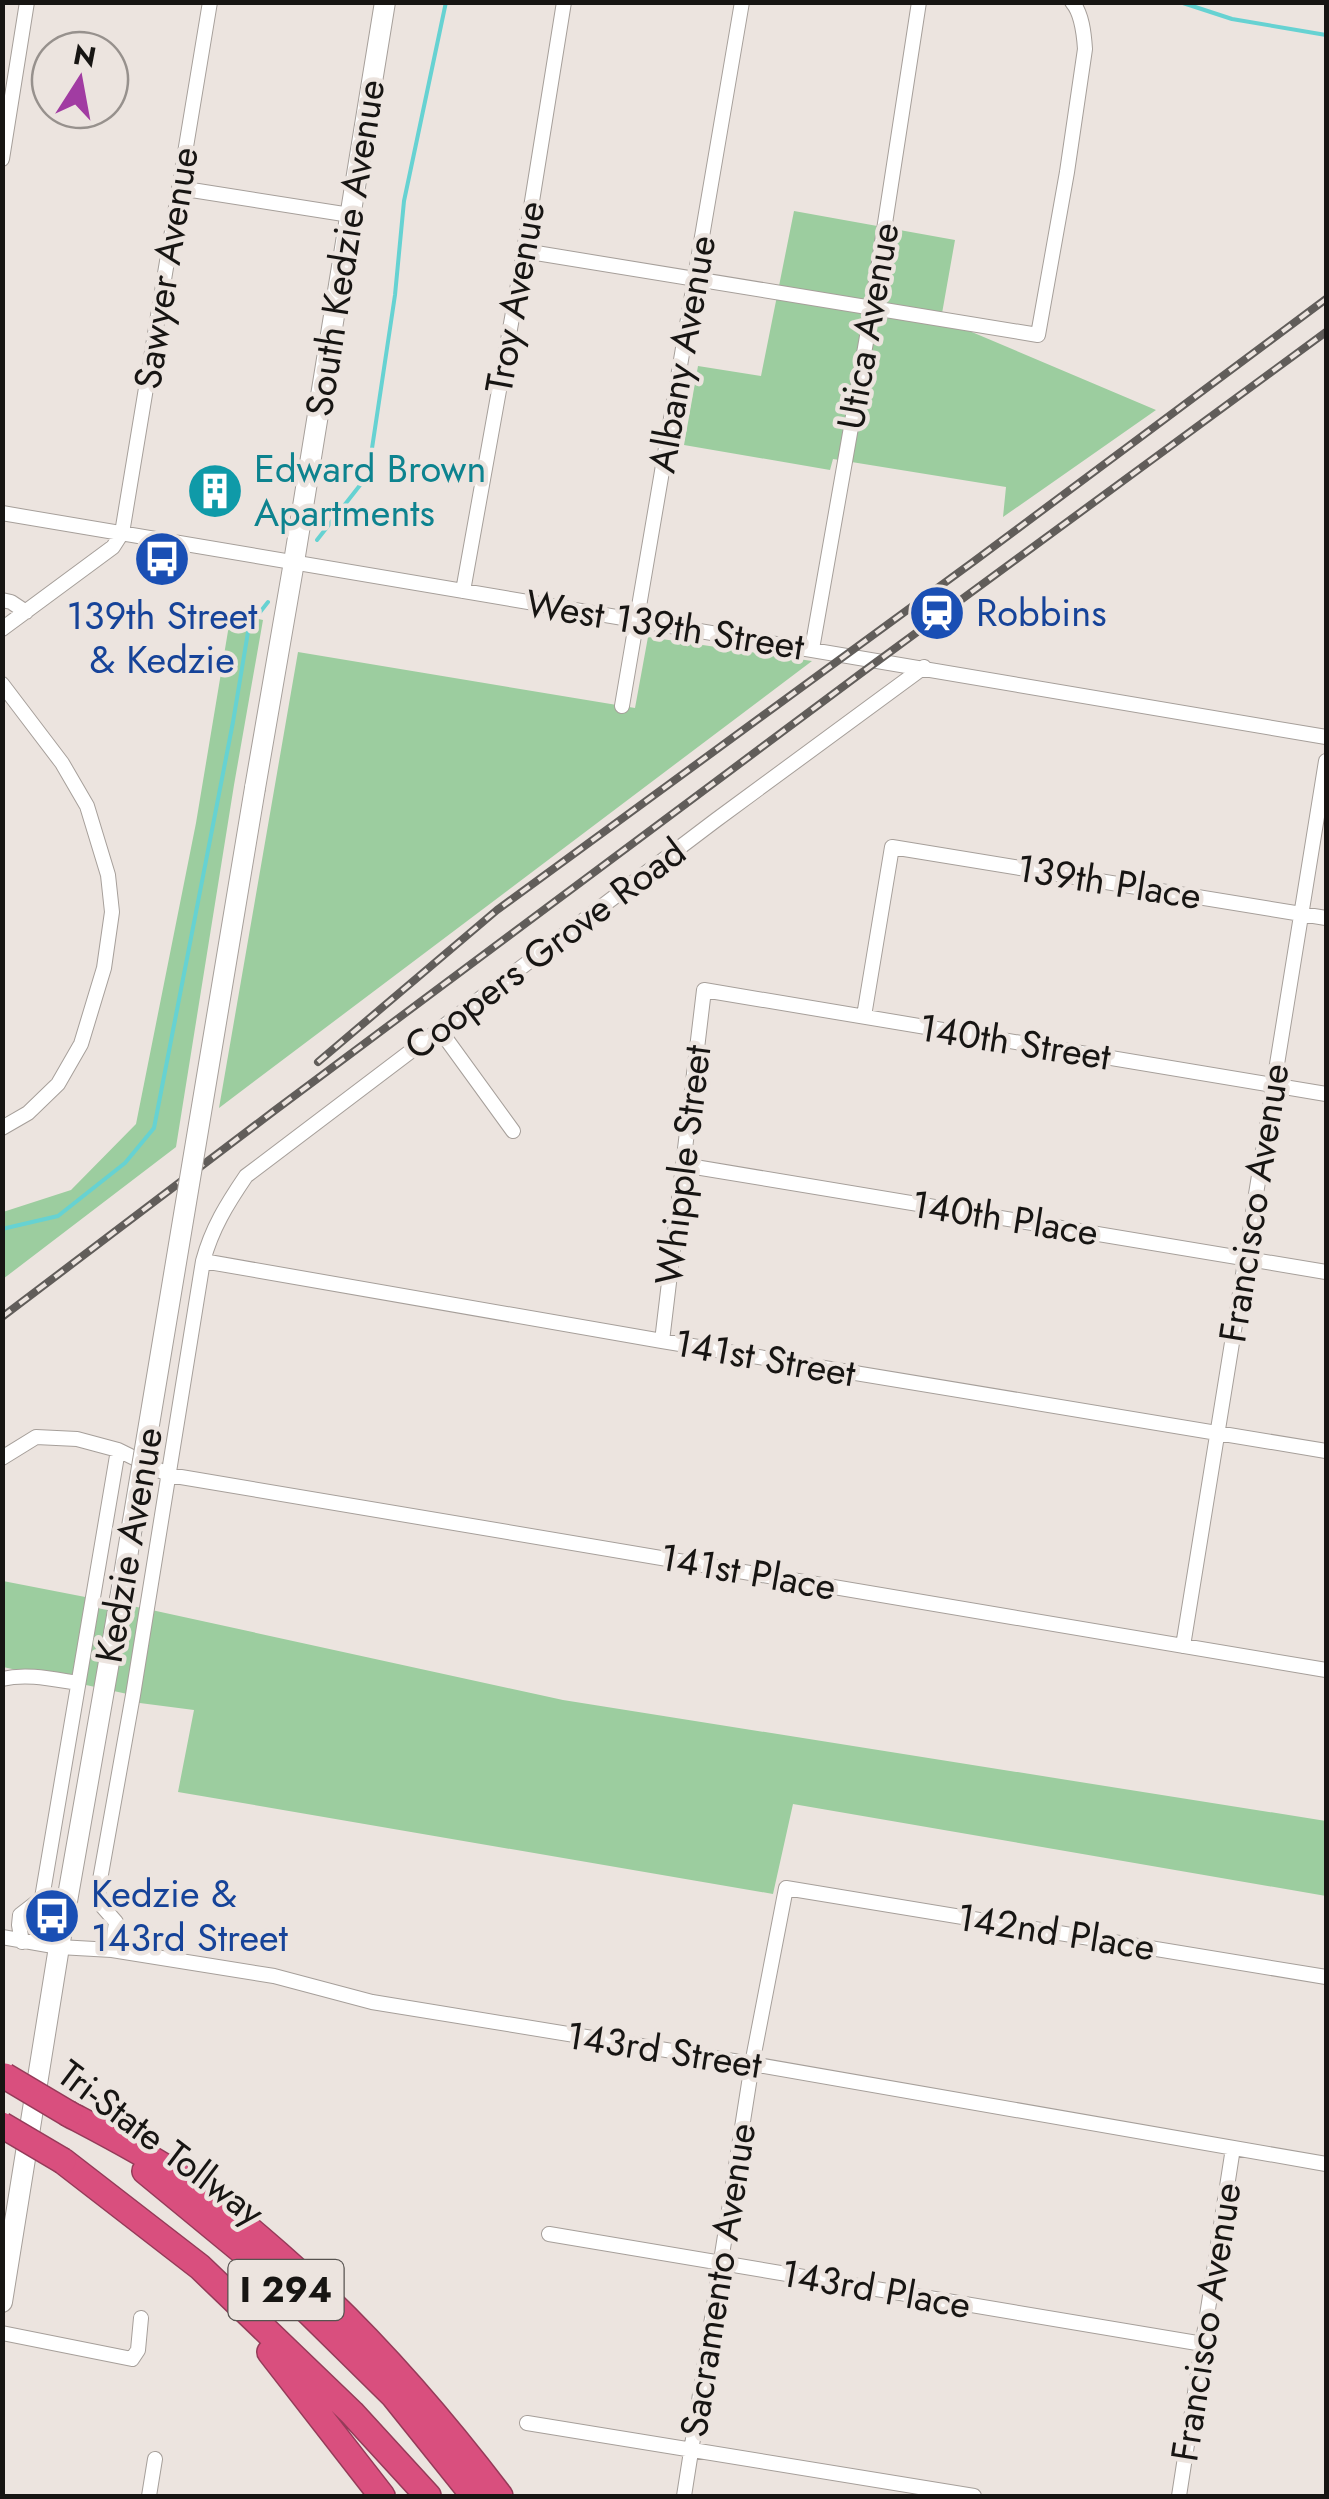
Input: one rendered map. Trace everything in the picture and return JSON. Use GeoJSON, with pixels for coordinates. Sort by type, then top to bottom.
{"type":"FeatureCollection","features":[{"type":"Feature","properties":{"kind":"highway","name":"Tri-State Tollway"},"geometry":{"type":"LineString","coordinates":[[4,2075],[68,2114],[130,2160],[270,2274],[393,2395],[474,2496]]}},
{"type":"Feature","properties":{"kind":"highway"},"geometry":{"type":"LineString","coordinates":[[68,2114],[186,2180],[278,2254],[393,2364],[500,2496]]}},
{"type":"Feature","properties":{"kind":"highway","name":"Tri-State Tollway"},"geometry":{"type":"LineString","coordinates":[[2,2124],[62,2161],[200,2266],[352,2412],[428,2496]]}},
{"type":"Feature","properties":{"kind":"highway"},"geometry":{"type":"LineString","coordinates":[[200,2266],[382,2496]]}},
{"type":"Feature","properties":{"kind":"main road","name":"South Kedzie Avenue"},"geometry":{"type":"LineString","coordinates":[[255,788],[384,2]]}},
{"type":"Feature","properties":{"kind":"main road","name":"Kedzie Avenue"},"geometry":{"type":"LineString","coordinates":[[2,2302],[255,788]]}},
{"type":"Feature","properties":{"kind":"street"},"geometry":{"type":"LineString","coordinates":[[2,158],[27,2]]}},
{"type":"Feature","properties":{"kind":"street","name":"Sawyer Avenue"},"geometry":{"type":"LineString","coordinates":[[122,534],[210,2]]}},
{"type":"Feature","properties":{"kind":"street","name":"Troy Avenue"},"geometry":{"type":"LineString","coordinates":[[462,591],[524,251],[564,2]]}},
{"type":"Feature","properties":{"kind":"street","name":"Albany Avenue"},"geometry":{"type":"LineString","coordinates":[[622,706],[742,2]]}},
{"type":"Feature","properties":{"kind":"street","name":"Utica Avenue"},"geometry":{"type":"LineString","coordinates":[[812,649],[872,308],[919,2]]}},
{"type":"Feature","properties":{"kind":"street"},"geometry":{"type":"LineString","coordinates":[[524,251],[1038,335],[1082,74],[1084,35],[1072,2]]}},
{"type":"Feature","properties":{"kind":"street"},"geometry":{"type":"LineString","coordinates":[[180,188],[350,216]]}},
{"type":"Feature","properties":{"kind":"street","name":"West 139th Street"},"geometry":{"type":"LineString","coordinates":[[2,513],[1326,737]]}},
{"type":"Feature","properties":{"kind":"street"},"geometry":{"type":"LineString","coordinates":[[2,629],[113,547],[122,534]]}},
{"type":"Feature","properties":{"kind":"street"},"geometry":{"type":"LineString","coordinates":[[2,600],[26,612]]}},
{"type":"Feature","properties":{"kind":"street","name":"Coopers Grove Road"},"geometry":{"type":"LineString","coordinates":[[112,1950],[116,1922],[102,1906],[98,1891],[204,1261],[220,1214],[246,1176],[716,820],[924,668]]}},
{"type":"Feature","properties":{"kind":"street"},"geometry":{"type":"LineString","coordinates":[[2,684],[62,762],[87,806],[108,874],[112,912],[104,968],[81,1044],[58,1084],[28,1113],[2,1128]]}},
{"type":"Feature","properties":{"kind":"street","name":"Francisco Avenue"},"geometry":{"type":"LineString","coordinates":[[1183,1646],[1326,760]]}},
{"type":"Feature","properties":{"kind":"street","name":"139th Place"},"geometry":{"type":"LineString","coordinates":[[864,1016],[892,847],[1326,918]]}},
{"type":"Feature","properties":{"kind":"street","name":"140th Street"},"geometry":{"type":"LineString","coordinates":[[704,990],[1326,1094]]}},
{"type":"Feature","properties":{"kind":"street","name":"Whipple Street"},"geometry":{"type":"LineString","coordinates":[[662,1340],[704,990]]}},
{"type":"Feature","properties":{"kind":"street"},"geometry":{"type":"LineString","coordinates":[[439,1029],[512,1131]]}},
{"type":"Feature","properties":{"kind":"street","name":"140th Place"},"geometry":{"type":"LineString","coordinates":[[683,1165],[1326,1272]]}},
{"type":"Feature","properties":{"kind":"street","name":"141st Street"},"geometry":{"type":"LineString","coordinates":[[204,1261],[1326,1451]]}},
{"type":"Feature","properties":{"kind":"street","name":"141st Place"},"geometry":{"type":"LineString","coordinates":[[2,1458],[36,1436],[77,1439],[118,1450],[169,1475],[1326,1670]]}},
{"type":"Feature","properties":{"kind":"street"},"geometry":{"type":"LineString","coordinates":[[22,1942],[20,1915],[42,1898],[118,1450]]}},
{"type":"Feature","properties":{"kind":"street"},"geometry":{"type":"LineString","coordinates":[[2,1678],[38,1676],[78,1683]]}},
{"type":"Feature","properties":{"kind":"street","name":"142nd Place"},"geometry":{"type":"LineString","coordinates":[[786,1888],[1326,1977]]}},
{"type":"Feature","properties":{"kind":"street","name":"Sacramento Avenue"},"geometry":{"type":"LineString","coordinates":[[684,2496],[752,2064],[786,1888]]}},
{"type":"Feature","properties":{"kind":"street","name":"143rd Street"},"geometry":{"type":"LineString","coordinates":[[2,1937],[274,1976],[372,2002],[1326,2164]]}},
{"type":"Feature","properties":{"kind":"street","name":"Francisco Avenue"},"geometry":{"type":"LineString","coordinates":[[1180,2496],[1233,2148]]}},
{"type":"Feature","properties":{"kind":"street","name":"143rd Place"},"geometry":{"type":"LineString","coordinates":[[549,2234],[1204,2344]]}},
{"type":"Feature","properties":{"kind":"street"},"geometry":{"type":"LineString","coordinates":[[2,2333],[132,2358],[138,2350],[140,2318]]}},
{"type":"Feature","properties":{"kind":"street"},"geometry":{"type":"LineString","coordinates":[[527,2423],[974,2496]]}},
{"type":"Feature","properties":{"kind":"street"},"geometry":{"type":"LineString","coordinates":[[149,2496],[155,2460]]}},
{"type":"Feature","properties":{"kind":"green space"},"geometry":{"type":"Polygon","coordinates":[[[794,211],[955,240],[941,319],[1156,410],[1003,517],[1006,487],[833,459],[830,470],[684,445],[698,366],[761,376],[794,211]]]}},
{"type":"Feature","properties":{"kind":"green space"},"geometry":{"type":"Polygon","coordinates":[[[231,613],[263,620],[176,1147],[3,1279],[3,1212],[71,1190],[136,1124],[196,823],[231,613]]]}},
{"type":"Feature","properties":{"kind":"green space"},"geometry":{"type":"Polygon","coordinates":[[[648,637],[812,661],[219,1108],[298,652],[635,708],[648,637]]]}},
{"type":"Feature","properties":{"kind":"green space"},"geometry":{"type":"Polygon","coordinates":[[[3,1581],[563,1700],[1326,1821],[1326,1896],[793,1804],[773,1894],[178,1792],[194,1710],[132,1702],[132,1695],[3,1667],[3,1581]]]}},
{"type":"Feature","properties":{"kind":"waterway"},"geometry":{"type":"LineString","coordinates":[[317,540],[368,475],[395,295],[404,201],[446,2]]}},
{"type":"Feature","properties":{"kind":"waterway"},"geometry":{"type":"LineString","coordinates":[[1180,2],[1232,19],[1326,35]]}},
{"type":"Feature","properties":{"kind":"waterway"},"geometry":{"type":"LineString","coordinates":[[2,1229],[58,1216],[125,1163],[154,1128],[249,626],[268,602]]}},
{"type":"Feature","properties":{"kind":"railway"},"geometry":{"type":"LineString","coordinates":[[318,1062],[497,910],[1326,299]]}},
{"type":"Feature","properties":{"kind":"railway"},"geometry":{"type":"LineString","coordinates":[[2,1317],[860,674],[1326,332]]}},
{"type":"Feature","properties":{"kind":"place","name":"Edward Brown Apartments"},"geometry":{"type":"Point","coordinates":[215,491]}},
{"type":"Feature","properties":{"kind":"place","name":"139th Street & Kedzie"},"geometry":{"type":"Point","coordinates":[162,559]}},
{"type":"Feature","properties":{"kind":"place","name":"Robbins"},"geometry":{"type":"Point","coordinates":[937,613]}},
{"type":"Feature","properties":{"kind":"place","name":"Kedzie & 143rd Street"},"geometry":{"type":"Point","coordinates":[52,1916]}}]}
